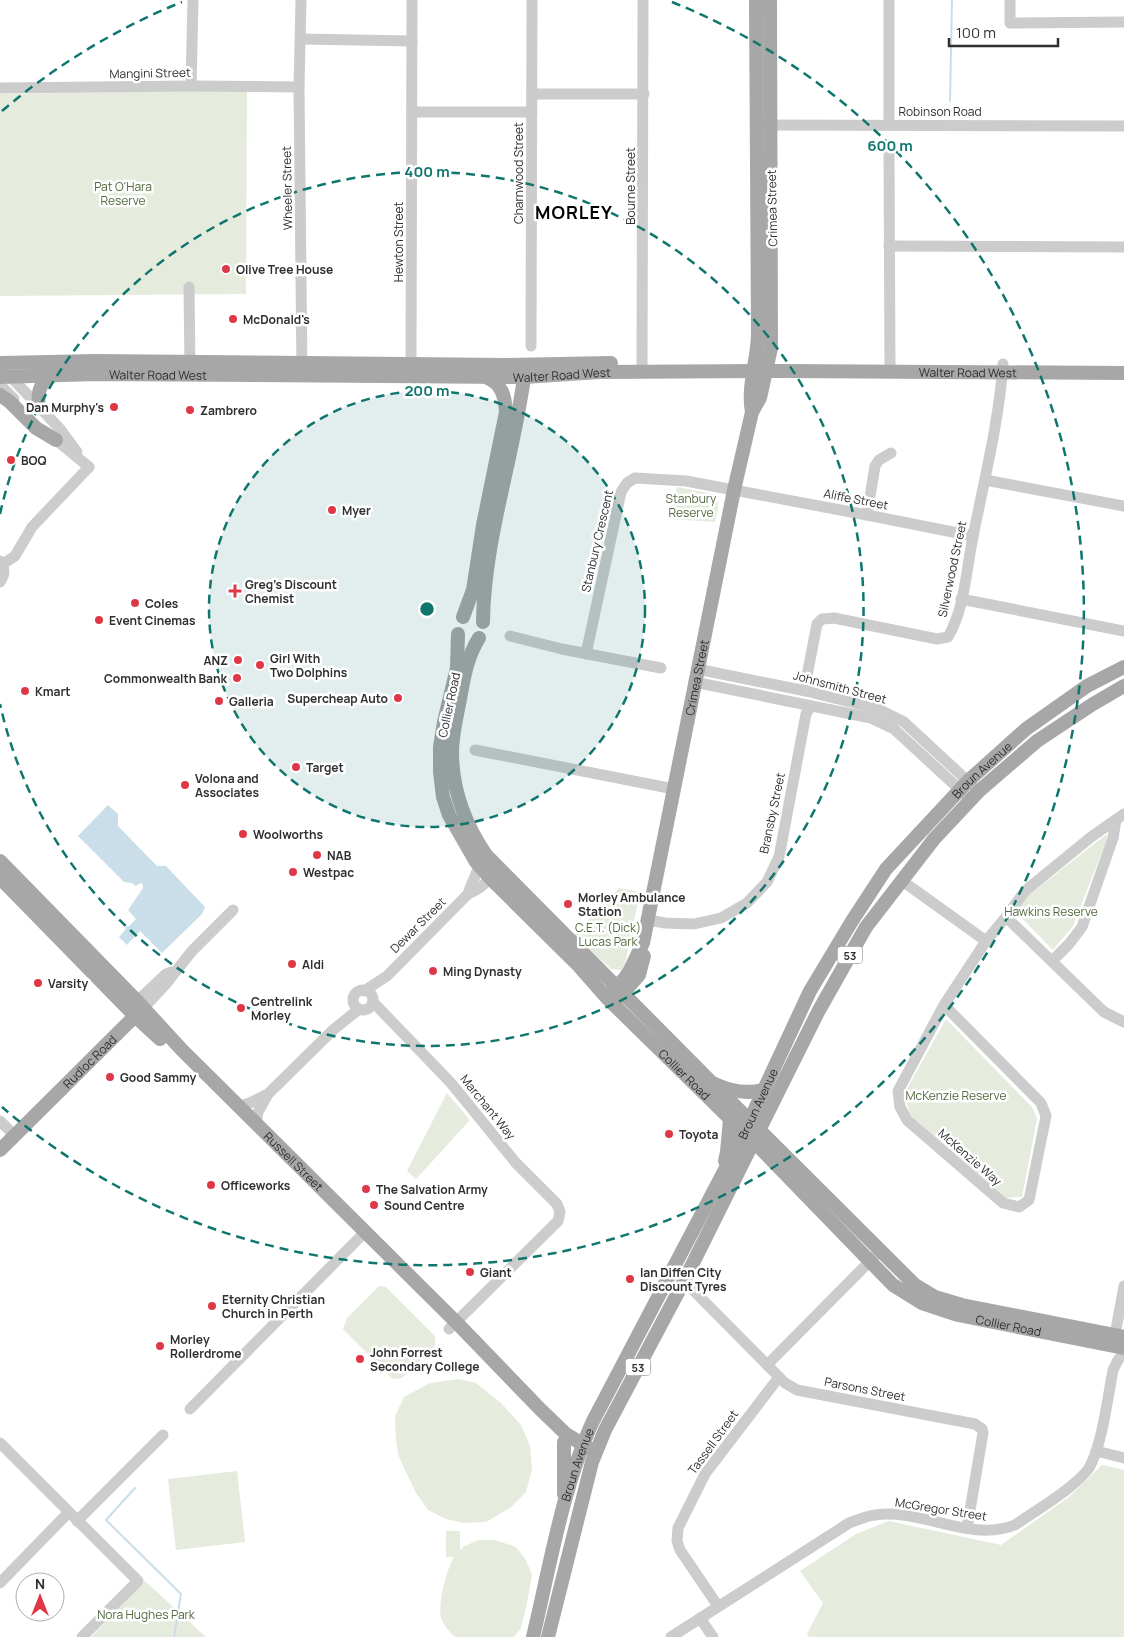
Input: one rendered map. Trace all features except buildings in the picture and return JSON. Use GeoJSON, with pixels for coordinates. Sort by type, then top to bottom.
{"type":"FeatureCollection","features":[{"type":"Feature","properties":{"kind":"main road","name":"Crimea Street"},"geometry":{"type":"LineString","coordinates":[[756,0],[764,125]]}},
{"type":"Feature","properties":{"kind":"main road","name":"Crimea Street"},"geometry":{"type":"LineString","coordinates":[[610,1000],[620,989],[639,975],[644,959],[643,942],[734,490],[752,412],[749,399],[761,368],[758,333],[770,0]]}},
{"type":"Feature","properties":{"kind":"main road","name":"Walter Road West"},"geometry":{"type":"LineString","coordinates":[[0,363],[482,376],[520,371]]}},
{"type":"Feature","properties":{"kind":"main road","name":"Walter Road West"},"geometry":{"type":"LineString","coordinates":[[302,370],[412,364],[520,371],[599,372],[642,368],[889,367],[1002,368],[1124,373]]}},
{"type":"Feature","properties":{"kind":"main road","name":"Walter Road West"},"geometry":{"type":"LineString","coordinates":[[1002,368],[1124,364]]}},
{"type":"Feature","properties":{"kind":"main road","name":"Walter Road West"},"geometry":{"type":"LineString","coordinates":[[2,376],[190,368]]}},
{"type":"Feature","properties":{"kind":"main road"},"geometry":{"type":"LineString","coordinates":[[520,371],[482,604],[484,630],[479,638],[468,641],[458,634],[458,623],[472,590],[506,412],[520,371]]}},
{"type":"Feature","properties":{"kind":"main road"},"geometry":{"type":"LineString","coordinates":[[39,407],[39,390],[42,383],[48,377],[55,374]]}},
{"type":"Feature","properties":{"kind":"main road"},"geometry":{"type":"LineString","coordinates":[[482,376],[492,380],[499,386],[505,397],[506,412]]}},
{"type":"Feature","properties":{"kind":"main road"},"geometry":{"type":"LineString","coordinates":[[0,396],[10,402],[36,428],[56,440]]}},
{"type":"Feature","properties":{"kind":"main road"},"geometry":{"type":"LineString","coordinates":[[462,617],[474,615],[483,622]]}},
{"type":"Feature","properties":{"kind":"main road","name":"Collier Road"},"geometry":{"type":"LineString","coordinates":[[458,634],[457,668],[444,722],[440,747],[440,772],[443,797],[460,838],[620,989],[710,1081],[778,1166],[875,1256]]}},
{"type":"Feature","properties":{"kind":"main road","name":"Collier Road"},"geometry":{"type":"LineString","coordinates":[[479,638],[470,653],[465,674],[454,732],[452,763],[461,808],[476,840],[490,878],[730,1119],[751,1131],[875,1256],[882,1275],[893,1285],[922,1303],[938,1309],[985,1321],[1115,1339],[1124,1348]]}},
{"type":"Feature","properties":{"kind":"main road","name":"Broun Avenue"},"geometry":{"type":"LineString","coordinates":[[548,1637],[594,1457],[615,1408],[683,1283],[742,1164],[763,1090],[810,991],[886,869],[964,785],[1026,729],[1087,686],[1124,667]]}},
{"type":"Feature","properties":{"kind":"main road","name":"Broun Avenue"},"geometry":{"type":"LineString","coordinates":[[533,1637],[564,1508],[581,1449],[592,1423],[721,1179],[751,1131],[866,927],[934,839],[975,796],[1037,741],[1092,704],[1124,686]]}},
{"type":"Feature","properties":{"kind":"main road","name":"Russell Street"},"geometry":{"type":"LineString","coordinates":[[0,861],[38,899],[136,1009]]}},
{"type":"Feature","properties":{"kind":"main road","name":"Russell Street"},"geometry":{"type":"LineString","coordinates":[[0,878],[35,914],[185,1054],[362,1236],[563,1436],[594,1457]]}},
{"type":"Feature","properties":{"kind":"main road"},"geometry":{"type":"LineString","coordinates":[[35,914],[38,899]]}},
{"type":"Feature","properties":{"kind":"main road","name":"Rudloc Road"},"geometry":{"type":"LineString","coordinates":[[0,1150],[6,1132],[136,1009]]}},
{"type":"Feature","properties":{"kind":"main road"},"geometry":{"type":"LineString","coordinates":[[710,1081],[725,1088],[750,1093],[763,1090]]}},
{"type":"Feature","properties":{"kind":"main road"},"geometry":{"type":"LineString","coordinates":[[721,1179],[727,1152],[730,1119]]}},
{"type":"Feature","properties":{"kind":"main road"},"geometry":{"type":"LineString","coordinates":[[742,1164],[756,1159],[778,1166]]}},
{"type":"Feature","properties":{"kind":"main road"},"geometry":{"type":"LineString","coordinates":[[564,1508],[563,1436],[582,1430],[592,1423]]}},
{"type":"Feature","properties":{"kind":"street"},"geometry":{"type":"LineString","coordinates":[[191,86],[193,0]]}},
{"type":"Feature","properties":{"kind":"street","name":"Wheeler Street"},"geometry":{"type":"LineString","coordinates":[[301,0],[299,87],[302,370]]}},
{"type":"Feature","properties":{"kind":"street","name":"Hewton Street"},"geometry":{"type":"LineString","coordinates":[[412,0],[412,364]]}},
{"type":"Feature","properties":{"kind":"street","name":"Charnwood Street"},"geometry":{"type":"LineString","coordinates":[[531,346],[532,0]]}},
{"type":"Feature","properties":{"kind":"street","name":"Bourne Street"},"geometry":{"type":"LineString","coordinates":[[642,368],[643,0]]}},
{"type":"Feature","properties":{"kind":"street"},"geometry":{"type":"LineString","coordinates":[[889,0],[889,125]]}},
{"type":"Feature","properties":{"kind":"street"},"geometry":{"type":"LineString","coordinates":[[1010,0],[1010,23],[1124,22]]}},
{"type":"Feature","properties":{"kind":"street"},"geometry":{"type":"LineString","coordinates":[[301,39],[412,41]]}},
{"type":"Feature","properties":{"kind":"street","name":"Mangini Street"},"geometry":{"type":"LineString","coordinates":[[0,88],[299,87]]}},
{"type":"Feature","properties":{"kind":"street"},"geometry":{"type":"LineString","coordinates":[[532,94],[644,94]]}},
{"type":"Feature","properties":{"kind":"street"},"geometry":{"type":"LineString","coordinates":[[413,112],[532,112]]}},
{"type":"Feature","properties":{"kind":"street","name":"Robinson Road"},"geometry":{"type":"LineString","coordinates":[[764,125],[1124,126]]}},
{"type":"Feature","properties":{"kind":"street"},"geometry":{"type":"LineString","coordinates":[[889,150],[889,367]]}},
{"type":"Feature","properties":{"kind":"street"},"geometry":{"type":"LineString","coordinates":[[889,246],[1124,247]]}},
{"type":"Feature","properties":{"kind":"street"},"geometry":{"type":"LineString","coordinates":[[190,286],[190,368]]}},
{"type":"Feature","properties":{"kind":"street","name":"Silverwood Street"},"geometry":{"type":"LineString","coordinates":[[806,691],[806,681],[818,624],[822,619],[834,618],[936,639],[948,637],[954,626],[961,599],[985,480],[1002,368]]}},
{"type":"Feature","properties":{"kind":"street"},"geometry":{"type":"LineString","coordinates":[[2,376],[39,407],[60,429],[89,467]]}},
{"type":"Feature","properties":{"kind":"street"},"geometry":{"type":"LineString","coordinates":[[2,376],[56,440],[89,467]]}},
{"type":"Feature","properties":{"kind":"street"},"geometry":{"type":"LineString","coordinates":[[867,514],[876,466],[879,460],[890,452]]}},
{"type":"Feature","properties":{"kind":"street"},"geometry":{"type":"LineString","coordinates":[[0,582],[4,572],[1,562],[14,556],[32,527],[89,467]]}},
{"type":"Feature","properties":{"kind":"street","name":"Stanbury Crescent"},"geometry":{"type":"LineString","coordinates":[[586,654],[621,492],[627,483],[635,478],[675,479],[734,490]]}},
{"type":"Feature","properties":{"kind":"street"},"geometry":{"type":"LineString","coordinates":[[985,480],[1124,506]]}},
{"type":"Feature","properties":{"kind":"street","name":"Aliffe Street"},"geometry":{"type":"LineString","coordinates":[[734,490],[867,514],[973,536]]}},
{"type":"Feature","properties":{"kind":"street"},"geometry":{"type":"LineString","coordinates":[[961,599],[1124,631]]}},
{"type":"Feature","properties":{"kind":"street"},"geometry":{"type":"LineString","coordinates":[[510,636],[586,654],[661,668]]}},
{"type":"Feature","properties":{"kind":"street","name":"Johnsmith Street"},"geometry":{"type":"LineString","coordinates":[[696,676],[806,691],[878,709],[904,722],[975,796]]}},
{"type":"Feature","properties":{"kind":"street","name":"Johnsmith Street"},"geometry":{"type":"LineString","coordinates":[[696,676],[811,706],[871,718],[894,730],[964,785]]}},
{"type":"Feature","properties":{"kind":"street","name":"Bransby Street"},"geometry":{"type":"LineString","coordinates":[[648,920],[665,923],[694,924],[721,918],[747,903],[767,882],[779,856],[806,714],[811,706]]}},
{"type":"Feature","properties":{"kind":"street"},"geometry":{"type":"LineString","coordinates":[[475,750],[674,789]]}},
{"type":"Feature","properties":{"kind":"street"},"geometry":{"type":"LineString","coordinates":[[1052,961],[1069,944],[1082,926],[1120,817]]}},
{"type":"Feature","properties":{"kind":"street","name":"McKenzie Way"},"geometry":{"type":"LineString","coordinates":[[944,1005],[1041,1103],[1046,1116],[1029,1200],[1019,1207],[1003,1203],[907,1120],[900,1107],[898,1091],[944,1005],[986,941],[1025,891],[1091,837],[1120,817]]}},
{"type":"Feature","properties":{"kind":"street","name":"Dewar Street"},"geometry":{"type":"LineString","coordinates":[[468,894],[484,862]]}},
{"type":"Feature","properties":{"kind":"street","name":"Dewar Street"},"geometry":{"type":"LineString","coordinates":[[246,1117],[258,1112],[268,1094],[332,1030],[365,1004],[387,976],[468,894],[477,890],[490,878]]}},
{"type":"Feature","properties":{"kind":"street"},"geometry":{"type":"LineString","coordinates":[[901,880],[986,941]]}},
{"type":"Feature","properties":{"kind":"street","name":"Rudloc Road"},"geometry":{"type":"LineString","coordinates":[[136,1009],[166,974],[177,969],[233,910]]}},
{"type":"Feature","properties":{"kind":"street"},"geometry":{"type":"LineString","coordinates":[[1006,917],[1104,1012],[1124,1022]]}},
{"type":"Feature","properties":{"kind":"street","name":"Dewar Street"},"geometry":{"type":"LineString","coordinates":[[365,1004],[357,993],[364,991],[387,976]]}},
{"type":"Feature","properties":{"kind":"street","name":"Marchant Way"},"geometry":{"type":"LineString","coordinates":[[365,1004],[388,1018],[452,1084],[516,1163],[557,1204],[560,1212],[558,1221],[452,1326]]}},
{"type":"Feature","properties":{"kind":"street","name":"Dewar Street"},"geometry":{"type":"LineString","coordinates":[[246,1117],[252,1102],[268,1094]]}},
{"type":"Feature","properties":{"kind":"street"},"geometry":{"type":"LineString","coordinates":[[190,1409],[362,1236]]}},
{"type":"Feature","properties":{"kind":"street"},"geometry":{"type":"LineString","coordinates":[[767,1364],[875,1256]]}},
{"type":"Feature","properties":{"kind":"street","name":"Parsons Street"},"geometry":{"type":"LineString","coordinates":[[683,1283],[785,1383],[797,1390],[975,1424],[982,1429],[983,1433],[967,1528]]}},
{"type":"Feature","properties":{"kind":"street"},"geometry":{"type":"LineString","coordinates":[[1114,1370],[1110,1354],[1115,1339],[1124,1286]]}},
{"type":"Feature","properties":{"kind":"street","name":"McGregor Street"},"geometry":{"type":"LineString","coordinates":[[671,1637],[849,1523],[861,1518],[888,1514],[909,1516],[967,1528],[995,1530],[1015,1525],[1081,1476],[1088,1468],[1096,1452],[1114,1370],[1118,1360],[1124,1353]]}},
{"type":"Feature","properties":{"kind":"street","name":"Tassell Street"},"geometry":{"type":"LineString","coordinates":[[718,1606],[680,1550],[677,1541],[678,1528],[711,1465],[780,1377]]}},
{"type":"Feature","properties":{"kind":"street"},"geometry":{"type":"LineString","coordinates":[[0,1584],[163,1435]]}},
{"type":"Feature","properties":{"kind":"street"},"geometry":{"type":"LineString","coordinates":[[0,1443],[138,1581],[82,1637]]}},
{"type":"Feature","properties":{"kind":"street"},"geometry":{"type":"LineString","coordinates":[[1096,1452],[1124,1458]]}},
{"type":"Feature","properties":{"kind":"street"},"geometry":{"type":"LineString","coordinates":[[700,1618],[713,1637]]}},
{"type":"Feature","properties":{"kind":"green space","name":"Pat O'Hara Reserve"},"geometry":{"type":"Polygon","coordinates":[[[247,91],[246,294],[0,296],[0,94],[247,91]]]}},
{"type":"Feature","properties":{"kind":"green space","name":"Stanbury Reserve"},"geometry":{"type":"Polygon","coordinates":[[[677,487],[714,494],[718,504],[715,522],[670,519],[677,487]]]}},
{"type":"Feature","properties":{"kind":"green space","name":"Hawkins Reserve"},"geometry":{"type":"Polygon","coordinates":[[[1107,834],[1107,839],[1073,926],[1053,950],[1018,914],[1019,908],[1029,895],[1107,834]]]}},
{"type":"Feature","properties":{"kind":"green space","name":"C.E.T. (Dick) Lucas Park"},"geometry":{"type":"Polygon","coordinates":[[[619,888],[640,892],[625,964],[621,970],[611,969],[574,935],[619,888]]]}},
{"type":"Feature","properties":{"kind":"green space","name":"McKenzie Reserve"},"geometry":{"type":"Polygon","coordinates":[[[946,1019],[1032,1107],[1037,1119],[1022,1197],[1005,1198],[910,1115],[904,1094],[946,1019]]]}},
{"type":"Feature","properties":{"kind":"green space"},"geometry":{"type":"Polygon","coordinates":[[[447,1093],[470,1120],[416,1179],[407,1171],[447,1093]]]}},
{"type":"Feature","properties":{"kind":"green space"},"geometry":{"type":"Polygon","coordinates":[[[379,1286],[386,1287],[435,1336],[435,1346],[402,1378],[393,1379],[343,1329],[347,1318],[379,1286]]]}},
{"type":"Feature","properties":{"kind":"green space"},"geometry":{"type":"Polygon","coordinates":[[[459,1379],[476,1383],[501,1403],[521,1425],[530,1446],[532,1470],[526,1492],[510,1508],[486,1522],[463,1523],[446,1519],[428,1510],[416,1493],[399,1457],[395,1416],[404,1397],[430,1383],[459,1379]]]}},
{"type":"Feature","properties":{"kind":"green space"},"geometry":{"type":"Polygon","coordinates":[[[1102,1465],[1124,1470],[1124,1637],[809,1637],[807,1634],[823,1603],[800,1571],[856,1534],[889,1521],[1001,1545],[1069,1497],[1102,1465]]]}},
{"type":"Feature","properties":{"kind":"green space"},"geometry":{"type":"Polygon","coordinates":[[[237,1471],[245,1542],[176,1550],[168,1479],[237,1471]]]}},
{"type":"Feature","properties":{"kind":"green space"},"geometry":{"type":"Polygon","coordinates":[[[446,1531],[460,1531],[460,1550],[478,1540],[495,1540],[516,1547],[526,1560],[532,1575],[521,1628],[514,1637],[455,1637],[445,1626],[440,1611],[442,1595],[454,1557],[446,1557],[446,1531]]]}},
{"type":"Feature","properties":{"kind":"green space","name":"Nora Hughes Park"},"geometry":{"type":"Polygon","coordinates":[[[145,1581],[206,1637],[91,1637],[145,1581]]]}},
{"type":"Feature","properties":{"kind":"water"},"geometry":{"type":"Polygon","coordinates":[[[108,805],[118,814],[118,826],[157,866],[166,866],[205,907],[202,914],[162,953],[140,931],[127,945],[119,937],[125,928],[136,919],[128,910],[143,888],[143,885],[141,883],[136,886],[132,883],[124,882],[78,836],[108,805]]]}},
{"type":"Feature","properties":{"kind":"waterway"},"geometry":{"type":"LineString","coordinates":[[950,101],[952,0]]}},
{"type":"Feature","properties":{"kind":"waterway"},"geometry":{"type":"LineString","coordinates":[[135,1488],[106,1520],[181,1594],[174,1637]]}},
{"type":"Feature","properties":{"kind":"place","name":"Olive Tree House"},"geometry":{"type":"Point","coordinates":[226,269]}},
{"type":"Feature","properties":{"kind":"place","name":"McDonald's"},"geometry":{"type":"Point","coordinates":[233,319]}},
{"type":"Feature","properties":{"kind":"place","name":"Dan Murphy's"},"geometry":{"type":"Point","coordinates":[114,407]}},
{"type":"Feature","properties":{"kind":"place","name":"Zambrero"},"geometry":{"type":"Point","coordinates":[190,410]}},
{"type":"Feature","properties":{"kind":"place","name":"BOQ"},"geometry":{"type":"Point","coordinates":[11,460]}},
{"type":"Feature","properties":{"kind":"place","name":"Myer"},"geometry":{"type":"Point","coordinates":[332,510]}},
{"type":"Feature","properties":{"kind":"place","name":"Greg's Discount Chemist"},"geometry":{"type":"Point","coordinates":[235,591]}},
{"type":"Feature","properties":{"kind":"place","name":"Coles"},"geometry":{"type":"Point","coordinates":[135,603]}},
{"type":"Feature","properties":{"kind":"place","name":"Event Cinemas"},"geometry":{"type":"Point","coordinates":[99,620]}},
{"type":"Feature","properties":{"kind":"place","name":"ANZ"},"geometry":{"type":"Point","coordinates":[238,660]}},
{"type":"Feature","properties":{"kind":"place","name":"Girl With Two Dolphins"},"geometry":{"type":"Point","coordinates":[260,665]}},
{"type":"Feature","properties":{"kind":"place","name":"Commonwealth Bank"},"geometry":{"type":"Point","coordinates":[237,678]}},
{"type":"Feature","properties":{"kind":"place","name":"Kmart"},"geometry":{"type":"Point","coordinates":[25,691]}},
{"type":"Feature","properties":{"kind":"place","name":"Supercheap Auto"},"geometry":{"type":"Point","coordinates":[398,698]}},
{"type":"Feature","properties":{"kind":"place","name":"Galleria"},"geometry":{"type":"Point","coordinates":[219,701]}},
{"type":"Feature","properties":{"kind":"place","name":"Target"},"geometry":{"type":"Point","coordinates":[296,767]}},
{"type":"Feature","properties":{"kind":"place","name":"Volona and Associates"},"geometry":{"type":"Point","coordinates":[185,785]}},
{"type":"Feature","properties":{"kind":"place","name":"Woolworths"},"geometry":{"type":"Point","coordinates":[243,834]}},
{"type":"Feature","properties":{"kind":"place","name":"NAB"},"geometry":{"type":"Point","coordinates":[317,855]}},
{"type":"Feature","properties":{"kind":"place","name":"Westpac"},"geometry":{"type":"Point","coordinates":[293,872]}},
{"type":"Feature","properties":{"kind":"place","name":"Morley Ambulance Station"},"geometry":{"type":"Point","coordinates":[568,904]}},
{"type":"Feature","properties":{"kind":"place","name":"Aldi"},"geometry":{"type":"Point","coordinates":[292,964]}},
{"type":"Feature","properties":{"kind":"place","name":"Ming Dynasty"},"geometry":{"type":"Point","coordinates":[433,971]}},
{"type":"Feature","properties":{"kind":"place","name":"Varsity"},"geometry":{"type":"Point","coordinates":[38,983]}},
{"type":"Feature","properties":{"kind":"place","name":"Centrelink Morley"},"geometry":{"type":"Point","coordinates":[241,1008]}},
{"type":"Feature","properties":{"kind":"place","name":"Good Sammy"},"geometry":{"type":"Point","coordinates":[110,1077]}},
{"type":"Feature","properties":{"kind":"place","name":"Toyota"},"geometry":{"type":"Point","coordinates":[669,1134]}},
{"type":"Feature","properties":{"kind":"place","name":"Officeworks"},"geometry":{"type":"Point","coordinates":[211,1185]}},
{"type":"Feature","properties":{"kind":"place","name":"The Salvation Army"},"geometry":{"type":"Point","coordinates":[366,1189]}},
{"type":"Feature","properties":{"kind":"place","name":"Sound Centre"},"geometry":{"type":"Point","coordinates":[374,1205]}},
{"type":"Feature","properties":{"kind":"place","name":"Giant"},"geometry":{"type":"Point","coordinates":[470,1272]}},
{"type":"Feature","properties":{"kind":"place","name":"Ian Diffen City Discount Tyres"},"geometry":{"type":"Point","coordinates":[630,1279]}},
{"type":"Feature","properties":{"kind":"place","name":"Eternity Christian Church in Perth"},"geometry":{"type":"Point","coordinates":[212,1306]}},
{"type":"Feature","properties":{"kind":"place","name":"Morley Rollerdrome"},"geometry":{"type":"Point","coordinates":[160,1346]}},
{"type":"Feature","properties":{"kind":"place","name":"John Forrest Secondary College"},"geometry":{"type":"Point","coordinates":[360,1359]}},
{"type":"Feature","properties":{"kind":"district","name":"MORLEY"},"geometry":{"type":"Point","coordinates":[574,212]}}]}
